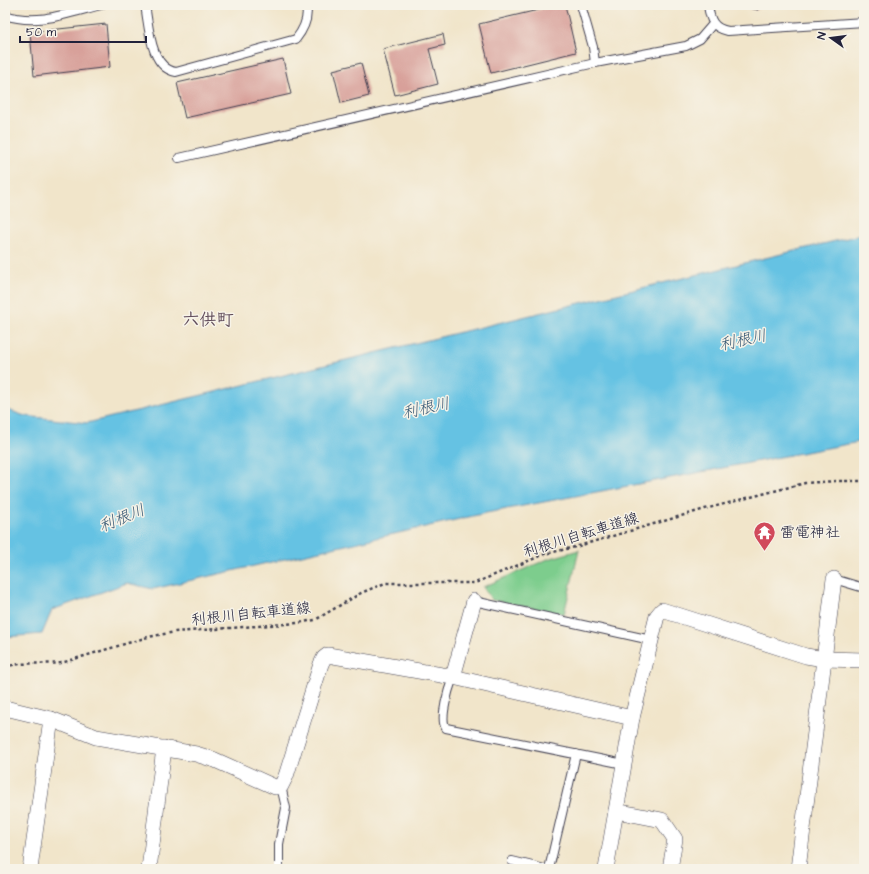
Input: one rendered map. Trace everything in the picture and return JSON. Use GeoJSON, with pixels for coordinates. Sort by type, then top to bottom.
{"type":"FeatureCollection","features":[{"type":"Feature","properties":{"kind":"street"},"geometry":{"type":"LineString","coordinates":[[798,869],[834,579]]}},
{"type":"Feature","properties":{"kind":"street"},"geometry":{"type":"LineString","coordinates":[[453,677],[474,601]]}},
{"type":"Feature","properties":{"kind":"street"},"geometry":{"type":"LineString","coordinates":[[606,869],[632,718],[657,616],[662,610],[806,656],[824,659],[864,660]]}},
{"type":"Feature","properties":{"kind":"street"},"geometry":{"type":"LineString","coordinates":[[5,708],[51,719],[96,737],[196,754],[215,760],[275,786],[281,786],[286,776],[324,658],[328,655],[453,677],[632,718]]}},
{"type":"Feature","properties":{"kind":"street"},"geometry":{"type":"LineString","coordinates":[[30,869],[51,719]]}},
{"type":"Feature","properties":{"kind":"street"},"geometry":{"type":"LineString","coordinates":[[149,869],[164,748]]}},
{"type":"Feature","properties":{"kind":"street"},"geometry":{"type":"LineString","coordinates":[[616,811],[662,820],[675,838],[670,869]]}},
{"type":"Feature","properties":{"kind":"lane"},"geometry":{"type":"LineString","coordinates":[[5,15],[26,20],[44,19],[80,8],[101,5]]}},
{"type":"Feature","properties":{"kind":"lane"},"geometry":{"type":"LineString","coordinates":[[145,5],[158,60],[169,70],[176,72],[296,39],[306,20],[306,5]]}},
{"type":"Feature","properties":{"kind":"lane"},"geometry":{"type":"LineString","coordinates":[[581,5],[593,47],[595,63]]}},
{"type":"Feature","properties":{"kind":"lane"},"geometry":{"type":"LineString","coordinates":[[708,5],[709,16],[713,24],[719,29],[728,31],[864,22]]}},
{"type":"Feature","properties":{"kind":"lane"},"geometry":{"type":"LineString","coordinates":[[179,158],[595,63],[686,46],[700,40],[713,24]]}},
{"type":"Feature","properties":{"kind":"lane"},"geometry":{"type":"LineString","coordinates":[[834,579],[864,588]]}},
{"type":"Feature","properties":{"kind":"lane"},"geometry":{"type":"LineString","coordinates":[[474,601],[651,640]]}},
{"type":"Feature","properties":{"kind":"lane"},"geometry":{"type":"LineString","coordinates":[[453,677],[443,721],[446,728],[624,764]]}},
{"type":"Feature","properties":{"kind":"lane"},"geometry":{"type":"LineString","coordinates":[[550,869],[576,754]]}},
{"type":"Feature","properties":{"kind":"lane"},"geometry":{"type":"LineString","coordinates":[[279,869],[279,844],[286,808],[281,786]]}},
{"type":"Feature","properties":{"kind":"lane"},"geometry":{"type":"LineString","coordinates":[[512,861],[544,869]]}},
{"type":"Feature","properties":{"kind":"path","name":"利根川自転車道線"},"geometry":{"type":"LineString","coordinates":[[5,667],[23,662],[47,664],[61,663],[148,637],[175,632],[298,623],[315,620],[361,593],[385,583],[475,583],[544,554],[575,547],[705,509],[805,483],[836,480],[864,482]]}},
{"type":"Feature","properties":{"kind":"green space"},"geometry":{"type":"Polygon","coordinates":[[[579,550],[564,614],[492,600],[483,587],[548,559],[579,550]]]}},
{"type":"Feature","properties":{"kind":"water","name":"利根川"},"geometry":{"type":"Polygon","coordinates":[[[864,234],[864,441],[486,513],[153,589],[127,583],[52,610],[42,634],[5,637],[5,409],[25,416],[87,423],[864,234]]]}},
{"type":"Feature","properties":{"kind":"building"},"geometry":{"type":"Polygon","coordinates":[[[559,5],[565,5],[576,52],[491,73],[479,24],[559,5]]]}},
{"type":"Feature","properties":{"kind":"building"},"geometry":{"type":"Polygon","coordinates":[[[736,5],[759,5],[758,10],[736,5]]]}},
{"type":"Feature","properties":{"kind":"building"},"geometry":{"type":"Polygon","coordinates":[[[106,24],[110,67],[34,76],[30,32],[106,24]]]}},
{"type":"Feature","properties":{"kind":"building"},"geometry":{"type":"Polygon","coordinates":[[[443,34],[445,45],[429,49],[438,84],[395,95],[383,49],[443,34]]]}},
{"type":"Feature","properties":{"kind":"building"},"geometry":{"type":"Polygon","coordinates":[[[283,59],[291,94],[185,118],[177,83],[283,59]]]}},
{"type":"Feature","properties":{"kind":"building"},"geometry":{"type":"Polygon","coordinates":[[[361,63],[369,96],[341,103],[333,70],[361,63]]]}},
{"type":"Feature","properties":{"kind":"place","name":"雷電神社"},"geometry":{"type":"Point","coordinates":[765,552]}},
{"type":"Feature","properties":{"kind":"district","name":"六供町"},"geometry":{"type":"Point","coordinates":[208,320]}}]}
